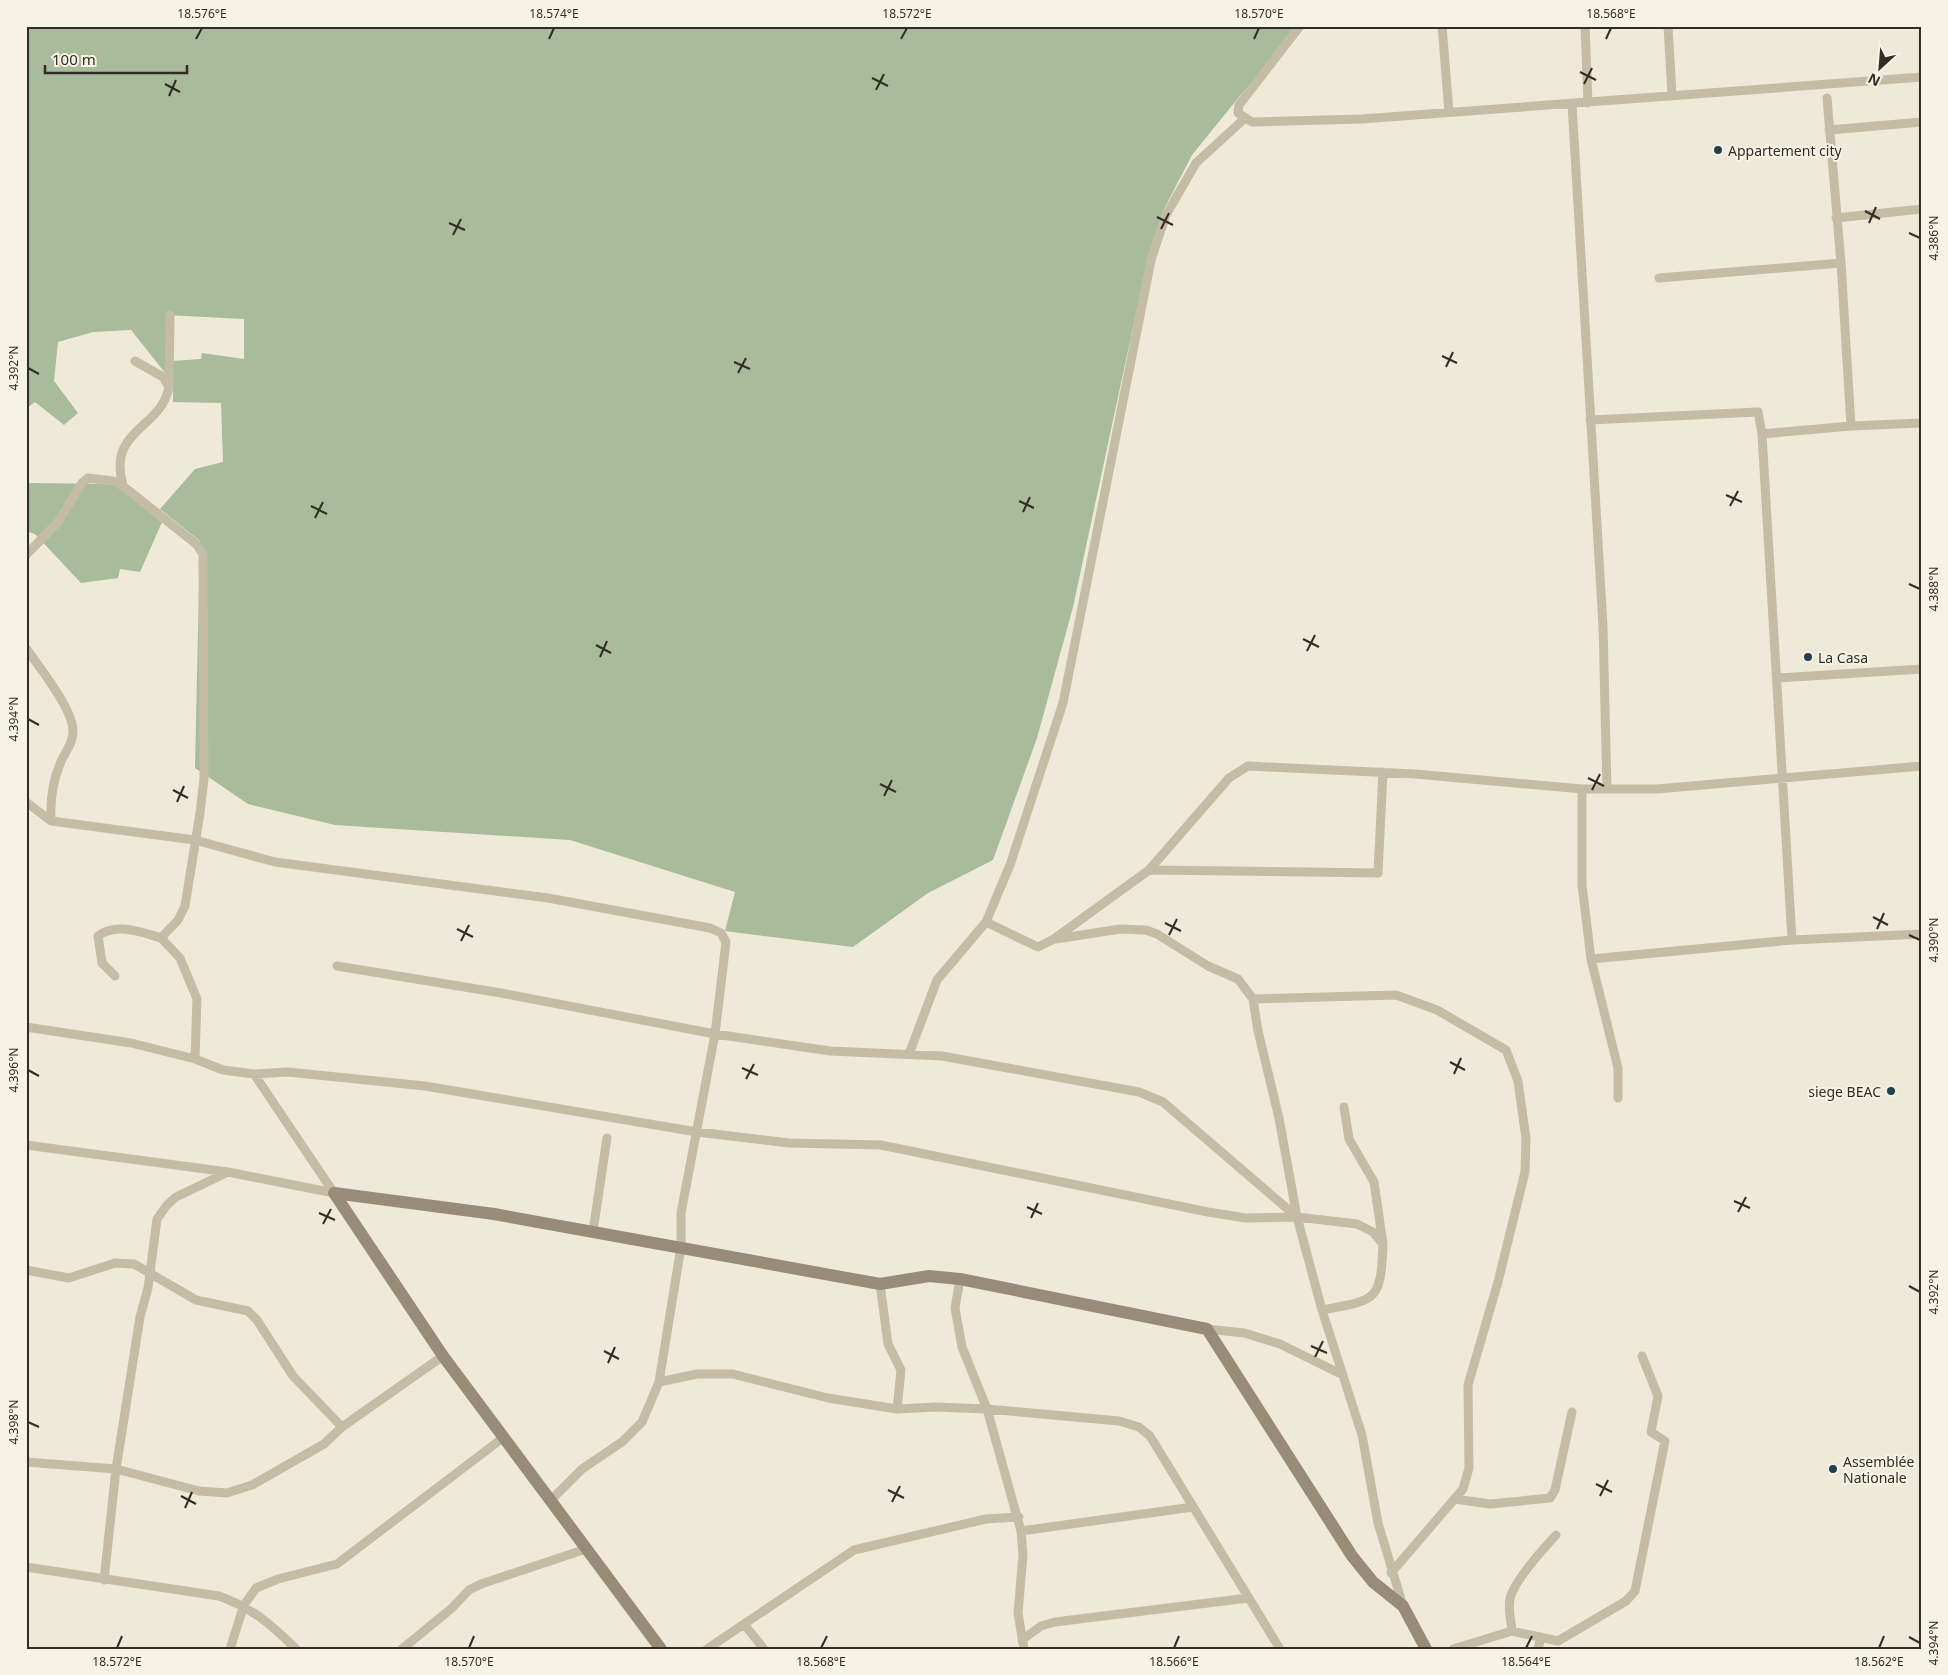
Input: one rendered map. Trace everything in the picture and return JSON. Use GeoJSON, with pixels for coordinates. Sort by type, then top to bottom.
{"type":"FeatureCollection","features":[{"type":"Feature","properties":{"kind":"street"},"geometry":{"type":"LineString","coordinates":[[1300,26],[1239,105],[1238,113],[1244,119],[1252,122],[1362,119],[1922,77]]}},
{"type":"Feature","properties":{"kind":"street"},"geometry":{"type":"LineString","coordinates":[[1442,26],[1449,112]]}},
{"type":"Feature","properties":{"kind":"street"},"geometry":{"type":"LineString","coordinates":[[1585,26],[1588,103]]}},
{"type":"Feature","properties":{"kind":"street"},"geometry":{"type":"LineString","coordinates":[[1668,26],[1672,96]]}},
{"type":"Feature","properties":{"kind":"street"},"geometry":{"type":"LineString","coordinates":[[1827,98],[1841,263],[1851,426]]}},
{"type":"Feature","properties":{"kind":"street"},"geometry":{"type":"LineString","coordinates":[[1572,104],[1603,646],[1607,789]]}},
{"type":"Feature","properties":{"kind":"street"},"geometry":{"type":"LineString","coordinates":[[909,1054],[938,980],[986,922],[1010,864],[1063,703],[1151,260],[1166,215],[1196,163],[1244,119]]}},
{"type":"Feature","properties":{"kind":"street"},"geometry":{"type":"LineString","coordinates":[[1829,130],[1922,122]]}},
{"type":"Feature","properties":{"kind":"street"},"geometry":{"type":"LineString","coordinates":[[1836,218],[1922,209]]}},
{"type":"Feature","properties":{"kind":"street"},"geometry":{"type":"LineString","coordinates":[[1659,278],[1841,263]]}},
{"type":"Feature","properties":{"kind":"street"},"geometry":{"type":"LineString","coordinates":[[123,486],[120,473],[127,439],[158,412],[167,398],[169,387],[170,315]]}},
{"type":"Feature","properties":{"kind":"street"},"geometry":{"type":"LineString","coordinates":[[135,361],[163,377],[169,387]]}},
{"type":"Feature","properties":{"kind":"street"},"geometry":{"type":"LineString","coordinates":[[1590,420],[1758,412],[1762,434],[1778,678],[1792,940]]}},
{"type":"Feature","properties":{"kind":"street"},"geometry":{"type":"LineString","coordinates":[[1762,434],[1851,426],[1922,423]]}},
{"type":"Feature","properties":{"kind":"street"},"geometry":{"type":"LineString","coordinates":[[26,555],[58,522],[82,483],[88,478],[113,481],[123,486],[196,544],[203,554],[204,779],[185,906],[178,920],[160,938]]}},
{"type":"Feature","properties":{"kind":"street"},"geometry":{"type":"LineString","coordinates":[[26,648],[55,689],[72,722],[73,733],[69,748],[60,764],[50,796],[51,821]]}},
{"type":"Feature","properties":{"kind":"street"},"geometry":{"type":"LineString","coordinates":[[1778,678],[1922,669]]}},
{"type":"Feature","properties":{"kind":"street"},"geometry":{"type":"LineString","coordinates":[[986,922],[1038,947],[1054,939],[1149,870],[1229,778],[1248,766],[1383,772],[1582,789],[1657,789],[1922,766]]}},
{"type":"Feature","properties":{"kind":"street"},"geometry":{"type":"LineString","coordinates":[[1149,870],[1378,873],[1383,772]]}},
{"type":"Feature","properties":{"kind":"street"},"geometry":{"type":"LineString","coordinates":[[1582,789],[1582,885],[1591,959],[1618,1068],[1618,1098]]}},
{"type":"Feature","properties":{"kind":"street"},"geometry":{"type":"LineString","coordinates":[[26,802],[51,821],[195,840],[275,862],[548,898],[710,928],[721,933],[726,942],[715,1034],[681,1213],[681,1247],[659,1382],[642,1422],[622,1442],[582,1470],[550,1501]]}},
{"type":"Feature","properties":{"kind":"street"},"geometry":{"type":"LineString","coordinates":[[115,976],[102,963],[98,936],[105,930],[116,928],[160,938],[180,958],[197,998],[195,1059]]}},
{"type":"Feature","properties":{"kind":"street"},"geometry":{"type":"LineString","coordinates":[[1054,939],[1120,930],[1146,930],[1157,934],[1208,966],[1238,979],[1253,999],[1258,1031],[1279,1118],[1297,1218],[1322,1310],[1362,1435],[1378,1523],[1391,1574],[1403,1606],[1426,1649]]}},
{"type":"Feature","properties":{"kind":"street"},"geometry":{"type":"LineString","coordinates":[[1591,959],[1792,940],[1922,934]]}},
{"type":"Feature","properties":{"kind":"street"},"geometry":{"type":"LineString","coordinates":[[337,966],[501,993],[715,1034],[830,1051],[942,1056],[1152,1096],[1163,1102],[1297,1218]]}},
{"type":"Feature","properties":{"kind":"street"},"geometry":{"type":"LineString","coordinates":[[1253,999],[1396,995],[1437,1010],[1506,1050],[1518,1081],[1526,1139],[1525,1172],[1498,1282],[1468,1385],[1469,1468],[1463,1489],[1391,1574]]}},
{"type":"Feature","properties":{"kind":"street"},"geometry":{"type":"LineString","coordinates":[[26,1027],[131,1043],[195,1059],[223,1070],[254,1074],[288,1072],[425,1086],[697,1132],[789,1143],[881,1145],[1208,1212],[1246,1218],[1297,1218],[1357,1224],[1373,1232],[1384,1244]]}},
{"type":"Feature","properties":{"kind":"street"},"geometry":{"type":"LineString","coordinates":[[254,1074],[443,1356],[661,1649]]}},
{"type":"Feature","properties":{"kind":"street"},"geometry":{"type":"LineString","coordinates":[[1322,1310],[1364,1302],[1373,1296],[1382,1278],[1384,1244],[1374,1182],[1349,1139],[1344,1107]]}},
{"type":"Feature","properties":{"kind":"street"},"geometry":{"type":"LineString","coordinates":[[593,1231],[607,1138]]}},
{"type":"Feature","properties":{"kind":"street"},"geometry":{"type":"LineString","coordinates":[[26,1145],[228,1172],[334,1193],[494,1214],[880,1284],[929,1276],[960,1279],[1207,1329],[1244,1333],[1280,1344],[1343,1375]]}},
{"type":"Feature","properties":{"kind":"street"},"geometry":{"type":"LineString","coordinates":[[104,1580],[116,1469],[150,1274],[157,1219],[167,1205],[176,1197],[228,1172]]}},
{"type":"Feature","properties":{"kind":"street"},"geometry":{"type":"LineString","coordinates":[[26,1270],[69,1278],[115,1263],[134,1264],[196,1300],[240,1309],[252,1315],[293,1376],[342,1427]]}},
{"type":"Feature","properties":{"kind":"street"},"geometry":{"type":"LineString","coordinates":[[960,1279],[955,1308],[962,1347],[987,1409],[1022,1531],[1023,1555],[1018,1613],[1023,1645]]}},
{"type":"Feature","properties":{"kind":"street"},"geometry":{"type":"LineString","coordinates":[[880,1284],[888,1344],[900,1370],[897,1409]]}},
{"type":"Feature","properties":{"kind":"street"},"geometry":{"type":"LineString","coordinates":[[1207,1329],[1352,1556],[1373,1582],[1403,1606]]}},
{"type":"Feature","properties":{"kind":"street"},"geometry":{"type":"LineString","coordinates":[[26,1462],[116,1469],[199,1491],[227,1493],[252,1485],[276,1473],[324,1444],[342,1427],[443,1356]]}},
{"type":"Feature","properties":{"kind":"street"},"geometry":{"type":"LineString","coordinates":[[1453,1649],[1512,1631],[1558,1640],[1568,1636],[1626,1601],[1635,1591],[1665,1442],[1651,1432],[1658,1396],[1642,1356]]}},
{"type":"Feature","properties":{"kind":"street"},"geometry":{"type":"LineString","coordinates":[[659,1382],[697,1374],[733,1374],[828,1398],[897,1409],[987,1409],[1119,1421],[1138,1427],[1150,1436],[1280,1649]]}},
{"type":"Feature","properties":{"kind":"street"},"geometry":{"type":"LineString","coordinates":[[1455,1499],[1490,1504],[1550,1498],[1555,1490],[1572,1412]]}},
{"type":"Feature","properties":{"kind":"street"},"geometry":{"type":"LineString","coordinates":[[230,1649],[244,1605],[256,1588],[278,1578],[337,1564],[504,1437]]}},
{"type":"Feature","properties":{"kind":"street"},"geometry":{"type":"LineString","coordinates":[[1022,1531],[1193,1507]]}},
{"type":"Feature","properties":{"kind":"street"},"geometry":{"type":"LineString","coordinates":[[707,1649],[854,1550],[986,1519],[1019,1517]]}},
{"type":"Feature","properties":{"kind":"street"},"geometry":{"type":"LineString","coordinates":[[1512,1631],[1510,1604],[1512,1594],[1539,1553],[1556,1535]]}},
{"type":"Feature","properties":{"kind":"street"},"geometry":{"type":"LineString","coordinates":[[402,1649],[452,1608],[469,1590],[481,1584],[586,1549]]}},
{"type":"Feature","properties":{"kind":"street"},"geometry":{"type":"LineString","coordinates":[[26,1566],[104,1580],[179,1588],[219,1596],[244,1605],[270,1624],[296,1649]]}},
{"type":"Feature","properties":{"kind":"street"},"geometry":{"type":"LineString","coordinates":[[1023,1645],[1041,1626],[1055,1622],[1248,1598]]}},
{"type":"Feature","properties":{"kind":"street"},"geometry":{"type":"LineString","coordinates":[[744,1624],[764,1649]]}},
{"type":"Feature","properties":{"kind":"street"},"geometry":{"type":"LineString","coordinates":[[1538,1649],[1541,1637]]}},
{"type":"Feature","properties":{"kind":"green space"},"geometry":{"type":"Polygon","coordinates":[[[26,26],[1299,26],[1264,73],[1243,92],[1192,155],[1164,209],[1144,276],[1073,607],[1037,738],[993,860],[928,893],[853,947],[725,931],[735,892],[570,840],[335,825],[248,804],[195,768],[200,541],[160,509],[195,469],[223,462],[221,403],[173,402],[173,361],[201,359],[202,353],[244,359],[244,319],[166,315],[166,374],[131,330],[93,332],[58,342],[54,381],[78,413],[64,425],[35,402],[26,409],[26,26]]]}},
{"type":"Feature","properties":{"kind":"green space"},"geometry":{"type":"Polygon","coordinates":[[[26,483],[114,484],[162,522],[140,572],[120,569],[118,578],[81,583],[35,534],[26,531],[26,483]]]}},
{"type":"Feature","properties":{"kind":"place","name":"Appartement city"},"geometry":{"type":"Point","coordinates":[1718,150]}},
{"type":"Feature","properties":{"kind":"place","name":"La Casa"},"geometry":{"type":"Point","coordinates":[1808,657]}},
{"type":"Feature","properties":{"kind":"place","name":"siege BEAC"},"geometry":{"type":"Point","coordinates":[1891,1091]}},
{"type":"Feature","properties":{"kind":"place","name":"Assemblée Nationale"},"geometry":{"type":"Point","coordinates":[1833,1469]}}]}
